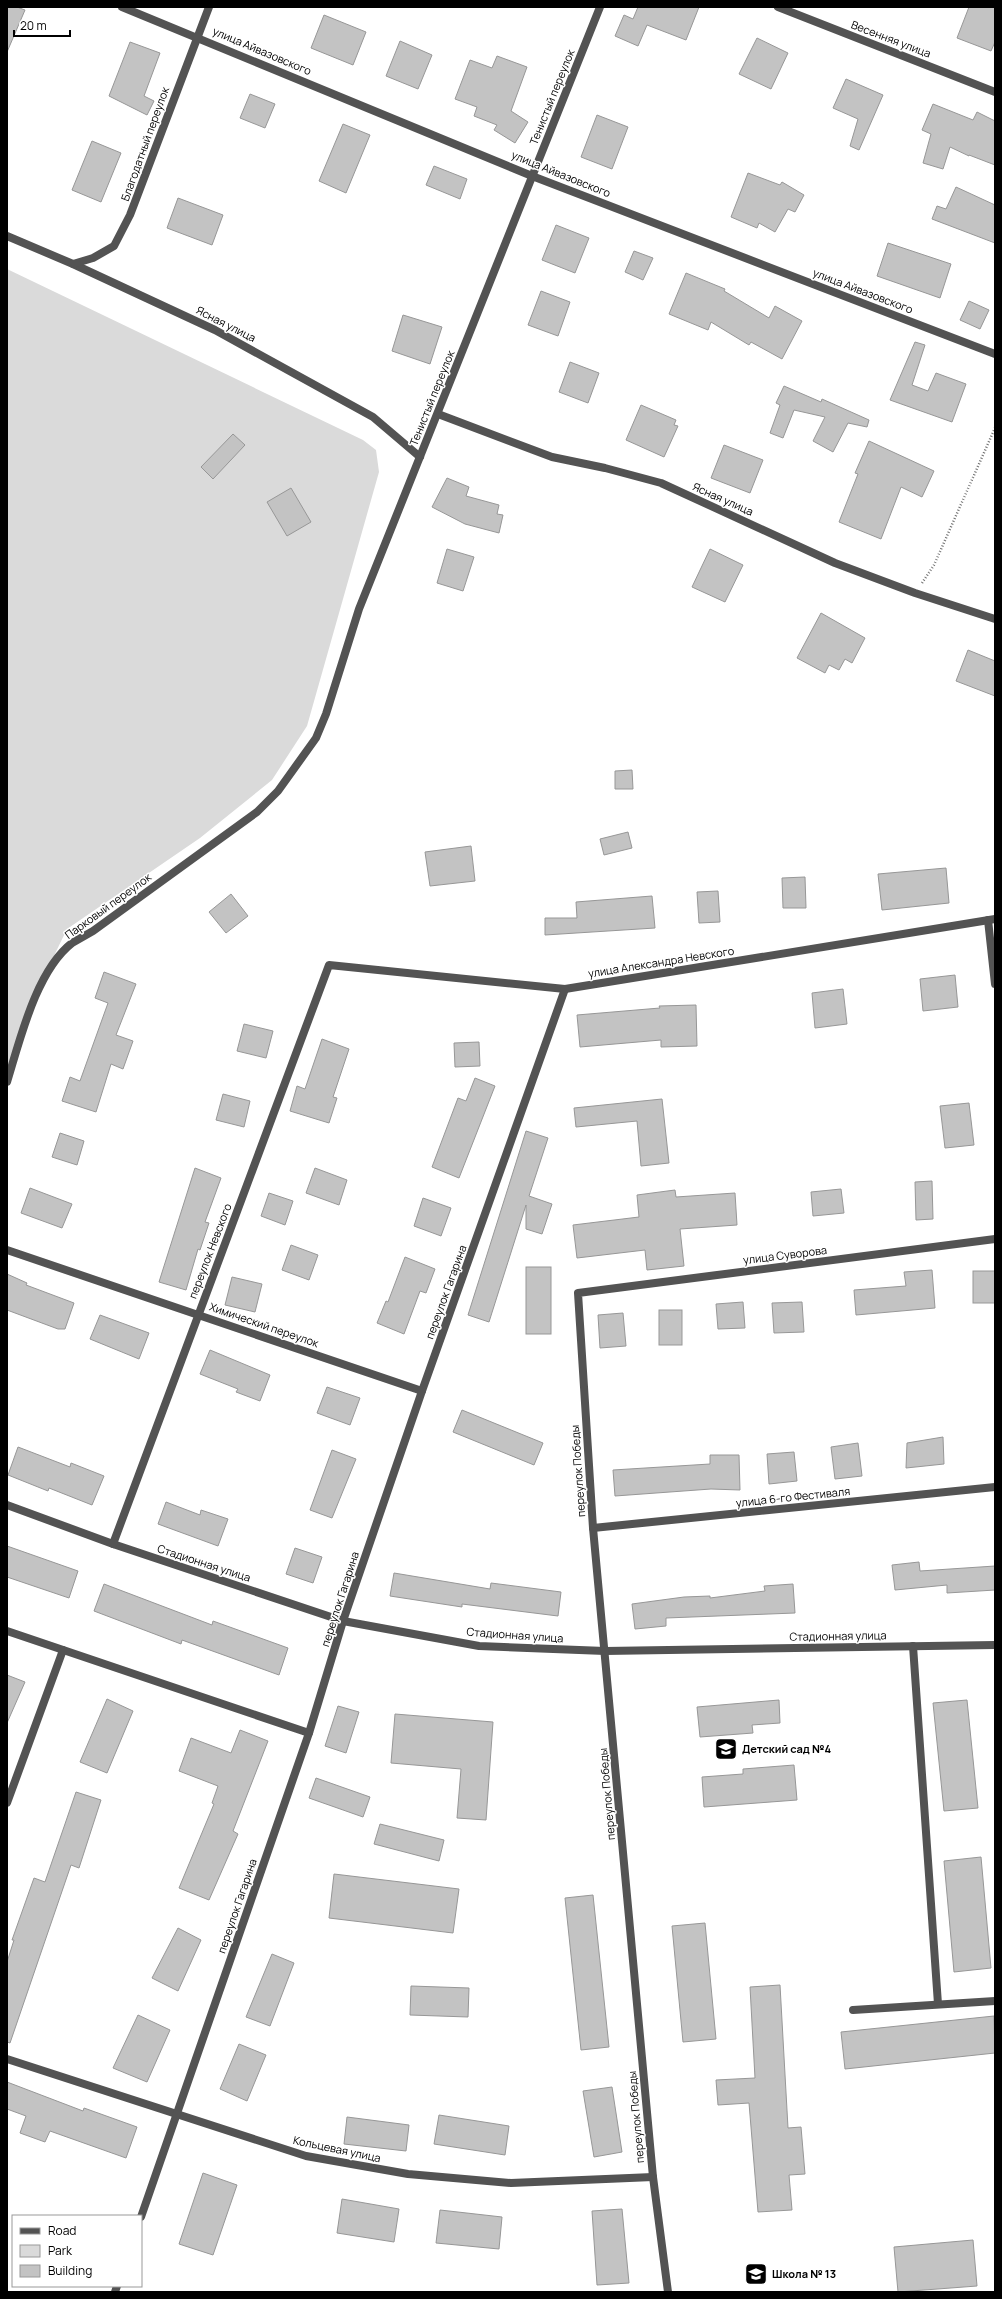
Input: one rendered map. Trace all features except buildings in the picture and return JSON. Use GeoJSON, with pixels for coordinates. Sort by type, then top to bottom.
{"type":"FeatureCollection","features":[{"type":"Feature","properties":{"kind":"street","name":"улица Айвазовского"},"geometry":{"type":"LineString","coordinates":[[122,7],[197,36],[532,176],[995,354]]}},
{"type":"Feature","properties":{"kind":"street","name":"Благодатный переулок"},"geometry":{"type":"LineString","coordinates":[[73,264],[93,258],[114,246],[130,215],[209,7]]}},
{"type":"Feature","properties":{"kind":"street","name":"Тенистый переулок"},"geometry":{"type":"LineString","coordinates":[[278,792],[299,765],[321,726],[359,609],[600,7]]}},
{"type":"Feature","properties":{"kind":"street","name":"Весенняя улица"},"geometry":{"type":"LineString","coordinates":[[778,7],[995,92]]}},
{"type":"Feature","properties":{"kind":"street","name":"Ясная улица"},"geometry":{"type":"LineString","coordinates":[[7,236],[73,264],[216,330],[373,417],[420,457]]}},
{"type":"Feature","properties":{"kind":"street","name":"Ясная улица"},"geometry":{"type":"LineString","coordinates":[[438,414],[552,457],[605,468],[661,483],[835,563],[915,593],[995,619]]}},
{"type":"Feature","properties":{"kind":"street","name":"Парковый переулок"},"geometry":{"type":"LineString","coordinates":[[7,1082],[33,1002],[56,961],[72,944],[93,931],[257,812],[278,792]]}},
{"type":"Feature","properties":{"kind":"street"},"geometry":{"type":"LineString","coordinates":[[992,920],[995,984]]}},
{"type":"Feature","properties":{"kind":"street","name":"улица Александра Невского"},"geometry":{"type":"LineString","coordinates":[[329,965],[565,989],[992,920]]}},
{"type":"Feature","properties":{"kind":"street","name":"переулок Невского"},"geometry":{"type":"LineString","coordinates":[[113,1544],[197,1314],[329,965]]}},
{"type":"Feature","properties":{"kind":"street","name":"переулок Гагарина"},"geometry":{"type":"LineString","coordinates":[[142,2215],[309,1733],[343,1621],[422,1391],[565,989]]}},
{"type":"Feature","properties":{"kind":"street","name":"улица Суворова"},"geometry":{"type":"LineString","coordinates":[[578,1293],[995,1239]]}},
{"type":"Feature","properties":{"kind":"street","name":"Химический переулок"},"geometry":{"type":"LineString","coordinates":[[7,1250],[422,1391]]}},
{"type":"Feature","properties":{"kind":"street","name":"переулок Победы"},"geometry":{"type":"LineString","coordinates":[[578,1293],[592,1528],[605,1651],[653,2177],[668,2292]]}},
{"type":"Feature","properties":{"kind":"street","name":"улица 6-го Фестиваля"},"geometry":{"type":"LineString","coordinates":[[592,1528],[995,1487]]}},
{"type":"Feature","properties":{"kind":"street","name":"Стадионная улица"},"geometry":{"type":"LineString","coordinates":[[7,1505],[113,1544],[343,1621],[479,1646],[605,1651],[995,1645]]}},
{"type":"Feature","properties":{"kind":"street"},"geometry":{"type":"LineString","coordinates":[[7,1631],[309,1733]]}},
{"type":"Feature","properties":{"kind":"street"},"geometry":{"type":"LineString","coordinates":[[913,1646],[938,2004]]}},
{"type":"Feature","properties":{"kind":"street"},"geometry":{"type":"LineString","coordinates":[[7,1803],[63,1650]]}},
{"type":"Feature","properties":{"kind":"street"},"geometry":{"type":"LineString","coordinates":[[853,2010],[995,2001]]}},
{"type":"Feature","properties":{"kind":"street","name":"Кольцевая улица"},"geometry":{"type":"LineString","coordinates":[[7,2059],[306,2156],[408,2174],[511,2183],[653,2177]]}},
{"type":"Feature","properties":{"kind":"path"},"geometry":{"type":"LineString","coordinates":[[915,593],[934,566],[995,428]]}},
{"type":"Feature","properties":{"kind":"green space"},"geometry":{"type":"Polygon","coordinates":[[[7,269],[363,440],[376,450],[379,472],[307,726],[272,780],[200,838],[67,929],[33,999],[7,1074],[7,269]]]}},
{"type":"Feature","properties":{"kind":"place","name":"Детский сад №4"},"geometry":{"type":"Point","coordinates":[726,1749]}},
{"type":"Feature","properties":{"kind":"place","name":"Школа № 13"},"geometry":{"type":"Point","coordinates":[756,2274]}}]}
